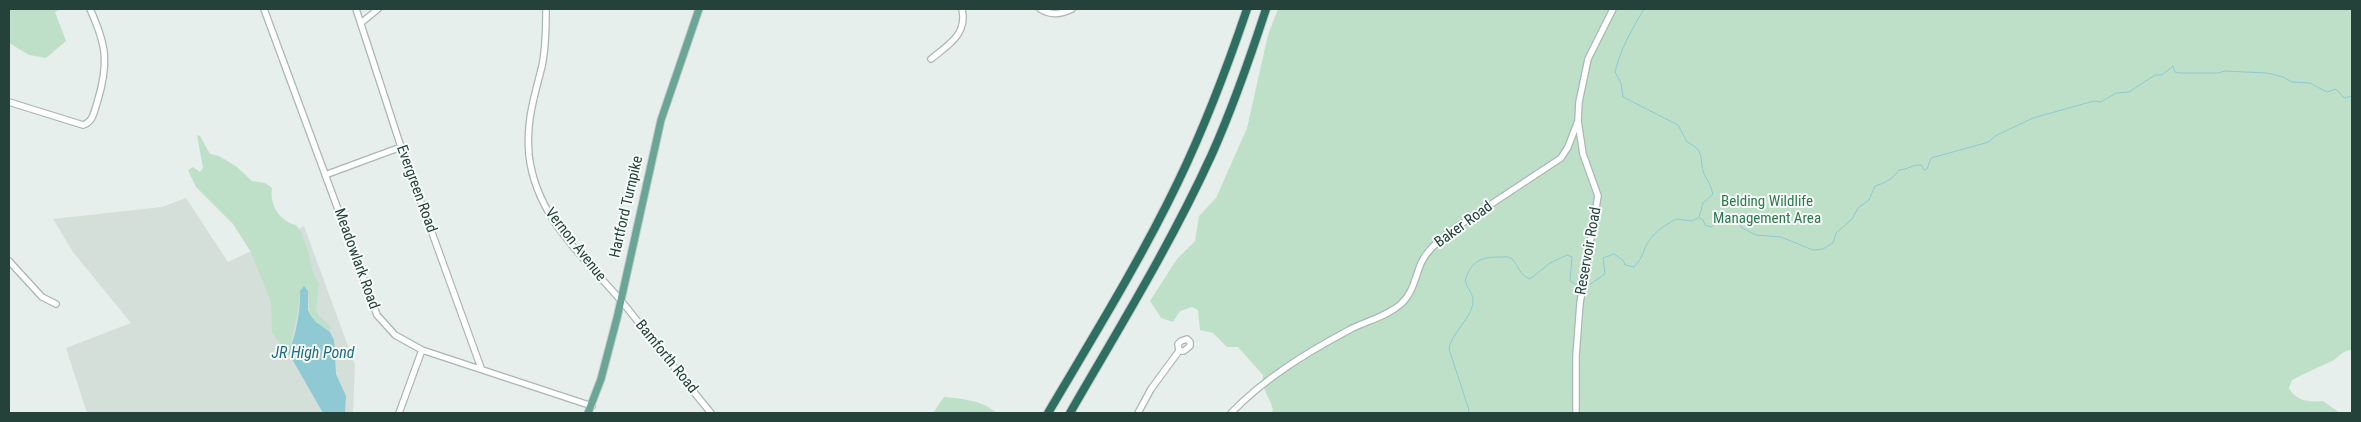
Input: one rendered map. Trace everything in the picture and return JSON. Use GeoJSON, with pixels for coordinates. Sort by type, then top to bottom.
{"type":"FeatureCollection","features":[{"type":"Feature","properties":{"kind":"highway"},"geometry":{"type":"LineString","coordinates":[[1048,413],[1150,238],[1178,182],[1222,80],[1247,9]]}},
{"type":"Feature","properties":{"kind":"highway"},"geometry":{"type":"LineString","coordinates":[[1070,413],[1165,247],[1198,182],[1232,104],[1266,9]]}},
{"type":"Feature","properties":{"kind":"main road","name":"Hartford Turnpike"},"geometry":{"type":"LineString","coordinates":[[588,413],[601,379],[621,301],[661,120],[699,9]]}},
{"type":"Feature","properties":{"kind":"street"},"geometry":{"type":"LineString","coordinates":[[9,102],[83,125],[88,123],[93,117],[105,78],[106,64],[99,30],[90,9]]}},
{"type":"Feature","properties":{"kind":"street","name":"Meadowlark Road"},"geometry":{"type":"LineString","coordinates":[[264,9],[377,315],[395,335],[422,350],[592,406]]}},
{"type":"Feature","properties":{"kind":"street","name":"Evergreen Road"},"geometry":{"type":"LineString","coordinates":[[356,9],[401,147],[481,368]]}},
{"type":"Feature","properties":{"kind":"street"},"geometry":{"type":"LineString","coordinates":[[361,23],[378,9]]}},
{"type":"Feature","properties":{"kind":"street","name":"Vernon Avenue"},"geometry":{"type":"LineString","coordinates":[[546,9],[542,65],[529,115],[529,148],[533,179],[540,199],[550,216],[621,301]]}},
{"type":"Feature","properties":{"kind":"street"},"geometry":{"type":"LineString","coordinates":[[931,59],[960,34],[964,23],[962,9]]}},
{"type":"Feature","properties":{"kind":"street"},"geometry":{"type":"LineString","coordinates":[[1040,9],[1060,14],[1072,9]]}},
{"type":"Feature","properties":{"kind":"street","name":"Reservoir Road"},"geometry":{"type":"LineString","coordinates":[[1576,413],[1576,356],[1580,303],[1598,196],[1583,154],[1578,121],[1583,80],[1588,60],[1613,9]]}},
{"type":"Feature","properties":{"kind":"street","name":"Baker Road"},"geometry":{"type":"LineString","coordinates":[[1231,413],[1249,395],[1280,371],[1351,329],[1388,313],[1401,304],[1414,285],[1427,254],[1436,244],[1449,232],[1482,212],[1522,182],[1561,158],[1578,121]]}},
{"type":"Feature","properties":{"kind":"street"},"geometry":{"type":"LineString","coordinates":[[325,175],[401,147]]}},
{"type":"Feature","properties":{"kind":"street"},"geometry":{"type":"LineString","coordinates":[[9,261],[42,297],[56,304]]}},
{"type":"Feature","properties":{"kind":"street","name":"Bamforth Road"},"geometry":{"type":"LineString","coordinates":[[621,301],[711,413]]}},
{"type":"Feature","properties":{"kind":"street"},"geometry":{"type":"LineString","coordinates":[[399,413],[422,350]]}},
{"type":"Feature","properties":{"kind":"street"},"geometry":{"type":"LineString","coordinates":[[1139,413],[1151,389],[1179,351]]}},
{"type":"Feature","properties":{"kind":"shaded area"},"geometry":{"type":"Polygon","coordinates":[[[186,198],[228,262],[304,226],[355,365],[353,413],[87,413],[66,348],[131,323],[73,252],[53,219],[162,207],[186,198]]]}},
{"type":"Feature","properties":{"kind":"green space"},"geometry":{"type":"Polygon","coordinates":[[[9,9],[61,9],[55,12],[66,41],[46,58],[29,55],[9,43],[9,9]]]}},
{"type":"Feature","properties":{"kind":"green space","name":"Belding Wildlife Management Area"},"geometry":{"type":"Polygon","coordinates":[[[1278,9],[2352,9],[2352,350],[2346,351],[2332,361],[2292,380],[2289,388],[2299,399],[2323,401],[2340,413],[1271,413],[1273,410],[1272,405],[1264,389],[1263,375],[1238,347],[1227,347],[1213,333],[1200,330],[1198,310],[1192,307],[1180,311],[1173,322],[1161,318],[1150,301],[1177,259],[1195,241],[1199,216],[1216,198],[1247,128],[1268,35],[1278,9]]]}},
{"type":"Feature","properties":{"kind":"green space"},"geometry":{"type":"Polygon","coordinates":[[[197,135],[200,136],[210,154],[219,156],[237,167],[252,181],[265,183],[272,188],[272,200],[277,211],[285,220],[296,225],[301,232],[313,273],[319,284],[316,310],[319,316],[330,326],[330,332],[312,316],[309,307],[308,291],[300,291],[290,353],[291,359],[272,332],[271,302],[251,252],[233,224],[196,187],[188,170],[193,167],[200,172],[203,168],[197,135]]]}},
{"type":"Feature","properties":{"kind":"green space"},"geometry":{"type":"Polygon","coordinates":[[[944,397],[985,405],[997,413],[933,413],[944,397]]]}},
{"type":"Feature","properties":{"kind":"water","name":"JR High Pond"},"geometry":{"type":"Polygon","coordinates":[[[304,286],[308,291],[308,310],[311,316],[330,332],[334,340],[336,374],[346,396],[345,413],[323,413],[288,352],[297,322],[300,291],[304,286]]]}},
{"type":"Feature","properties":{"kind":"waterway"},"geometry":{"type":"LineString","coordinates":[[1644,9],[1623,48],[1615,72],[1621,83],[1623,97],[1678,125],[1687,142],[1693,145],[1700,153],[1703,171],[1713,194],[1703,203],[1699,217]]}},
{"type":"Feature","properties":{"kind":"waterway"},"geometry":{"type":"LineString","coordinates":[[1699,218],[1703,220],[1705,225],[1711,227],[1716,223],[1739,223],[1742,228],[1756,235],[1781,237],[1813,250],[1823,249],[1833,243],[1836,233],[1852,219],[1858,208],[1869,200],[1875,186],[1889,180],[1899,170],[1918,165],[1921,165],[1924,170],[1927,169],[1931,158],[1989,142],[1995,136],[2033,118],[2094,101],[2101,102],[2116,93],[2129,92],[2155,75],[2162,75],[2173,66],[2175,72],[2178,73],[2218,73],[2225,71],[2267,73],[2283,77],[2292,82],[2310,83],[2327,92],[2336,89],[2344,98],[2352,96]]}},
{"type":"Feature","properties":{"kind":"waterway"},"geometry":{"type":"LineString","coordinates":[[1586,287],[1605,274],[1603,258],[1614,254],[1623,260],[1625,265],[1634,267],[1640,260],[1649,241],[1659,230],[1676,219],[1692,221],[1698,218]]}},
{"type":"Feature","properties":{"kind":"waterway"},"geometry":{"type":"LineString","coordinates":[[1468,413],[1469,410],[1449,349],[1454,336],[1467,318],[1472,306],[1473,299],[1465,281],[1470,269],[1482,259],[1508,257],[1512,259],[1521,273],[1530,279],[1550,263],[1567,255],[1572,257],[1570,281],[1579,286]]}}]}
